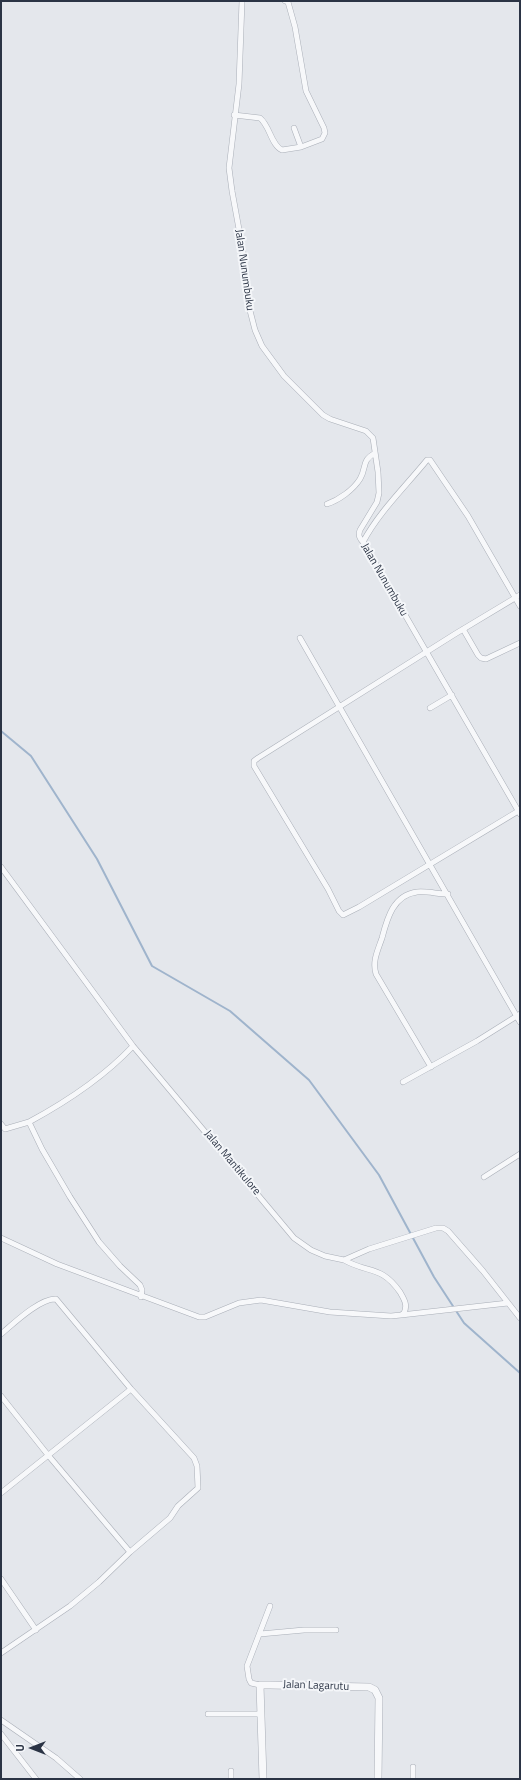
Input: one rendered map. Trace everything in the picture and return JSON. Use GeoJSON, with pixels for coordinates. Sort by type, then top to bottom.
{"type":"FeatureCollection","features":[{"type":"Feature","properties":{"kind":"street","name":"Jalan Nunumbuku"},"geometry":{"type":"LineString","coordinates":[[242,1],[239,84],[234,115],[229,168],[243,251],[245,291],[255,330],[268,356],[284,376],[319,412],[330,419],[369,432],[373,438],[379,485],[378,502],[358,534],[359,539],[363,542],[519,812]]}},
{"type":"Feature","properties":{"kind":"street"},"geometry":{"type":"LineString","coordinates":[[234,115],[260,118],[269,129],[279,149],[292,150],[301,148],[322,139],[325,134],[324,128],[306,91],[293,17],[288,2],[285,1]]}},
{"type":"Feature","properties":{"kind":"street"},"geometry":{"type":"LineString","coordinates":[[294,128],[301,148]]}},
{"type":"Feature","properties":{"kind":"street"},"geometry":{"type":"LineString","coordinates":[[327,504],[346,493],[355,485],[360,478],[366,459],[376,453]]}},
{"type":"Feature","properties":{"kind":"street"},"geometry":{"type":"LineString","coordinates":[[363,542],[372,526],[403,488],[427,460],[430,460],[468,516],[518,597],[520,606]]}},
{"type":"Feature","properties":{"kind":"street"},"geometry":{"type":"LineString","coordinates":[[518,597],[463,629],[254,761],[256,772],[343,915],[519,812]]}},
{"type":"Feature","properties":{"kind":"street"},"geometry":{"type":"LineString","coordinates":[[463,629],[480,658],[486,660],[520,643]]}},
{"type":"Feature","properties":{"kind":"street"},"geometry":{"type":"LineString","coordinates":[[300,638],[518,1015],[520,1022]]}},
{"type":"Feature","properties":{"kind":"street"},"geometry":{"type":"LineString","coordinates":[[430,708],[452,695]]}},
{"type":"Feature","properties":{"kind":"street","name":"Jalan Mantikulore"},"geometry":{"type":"LineString","coordinates":[[1,867],[133,1046],[294,1238],[311,1250],[325,1256],[344,1260],[356,1267],[370,1269],[391,1280],[406,1305],[404,1313],[401,1315]]}},
{"type":"Feature","properties":{"kind":"street"},"geometry":{"type":"LineString","coordinates":[[431,1067],[376,974],[374,964],[386,921],[394,906],[401,899],[416,892],[448,894]]}},
{"type":"Feature","properties":{"kind":"street"},"geometry":{"type":"LineString","coordinates":[[403,1082],[518,1015]]}},
{"type":"Feature","properties":{"kind":"street"},"geometry":{"type":"LineString","coordinates":[[1,1124],[5,1129],[29,1122],[59,1105],[87,1086],[133,1046]]}},
{"type":"Feature","properties":{"kind":"street"},"geometry":{"type":"LineString","coordinates":[[29,1122],[42,1149],[80,1214],[108,1254],[140,1285],[142,1290],[141,1297]]}},
{"type":"Feature","properties":{"kind":"street"},"geometry":{"type":"LineString","coordinates":[[484,1177],[520,1154]]}},
{"type":"Feature","properties":{"kind":"street"},"geometry":{"type":"LineString","coordinates":[[344,1260],[357,1253],[436,1228],[443,1228],[448,1231],[484,1271],[520,1318]]}},
{"type":"Feature","properties":{"kind":"street"},"geometry":{"type":"LineString","coordinates":[[1,1238],[57,1264],[141,1297],[202,1318],[239,1303],[261,1300],[330,1312],[391,1316],[508,1303]]}},
{"type":"Feature","properties":{"kind":"street"},"geometry":{"type":"LineString","coordinates":[[1,1334],[32,1310],[48,1300],[56,1299],[131,1390],[194,1458],[197,1466],[199,1481],[198,1488],[178,1506],[170,1518],[130,1552],[93,1587],[36,1630],[1,1653]]}},
{"type":"Feature","properties":{"kind":"street"},"geometry":{"type":"LineString","coordinates":[[1,1493],[131,1390]]}},
{"type":"Feature","properties":{"kind":"street"},"geometry":{"type":"LineString","coordinates":[[1,1396],[48,1455],[130,1552]]}},
{"type":"Feature","properties":{"kind":"street"},"geometry":{"type":"LineString","coordinates":[[1,1579],[36,1630]]}},
{"type":"Feature","properties":{"kind":"street"},"geometry":{"type":"LineString","coordinates":[[263,1779],[260,1685],[251,1683],[246,1671],[270,1606]]}},
{"type":"Feature","properties":{"kind":"street"},"geometry":{"type":"LineString","coordinates":[[260,1634],[336,1630]]}},
{"type":"Feature","properties":{"kind":"street","name":"Jalan Lagarutu"},"geometry":{"type":"LineString","coordinates":[[260,1685],[369,1687],[375,1690],[379,1698],[378,1779]]}},
{"type":"Feature","properties":{"kind":"street"},"geometry":{"type":"LineString","coordinates":[[208,1714],[261,1714]]}},
{"type":"Feature","properties":{"kind":"street"},"geometry":{"type":"LineString","coordinates":[[1,1720],[56,1758],[80,1779]]}},
{"type":"Feature","properties":{"kind":"street"},"geometry":{"type":"LineString","coordinates":[[1,1734],[36,1779]]}},
{"type":"Feature","properties":{"kind":"street"},"geometry":{"type":"LineString","coordinates":[[413,1767],[414,1779]]}},
{"type":"Feature","properties":{"kind":"street"},"geometry":{"type":"LineString","coordinates":[[231,1771],[231,1779]]}},
{"type":"Feature","properties":{"kind":"waterway"},"geometry":{"type":"LineString","coordinates":[[1,731],[31,756],[97,859],[152,966],[230,1011],[309,1080],[379,1175],[434,1277],[464,1323],[520,1373]]}}]}
